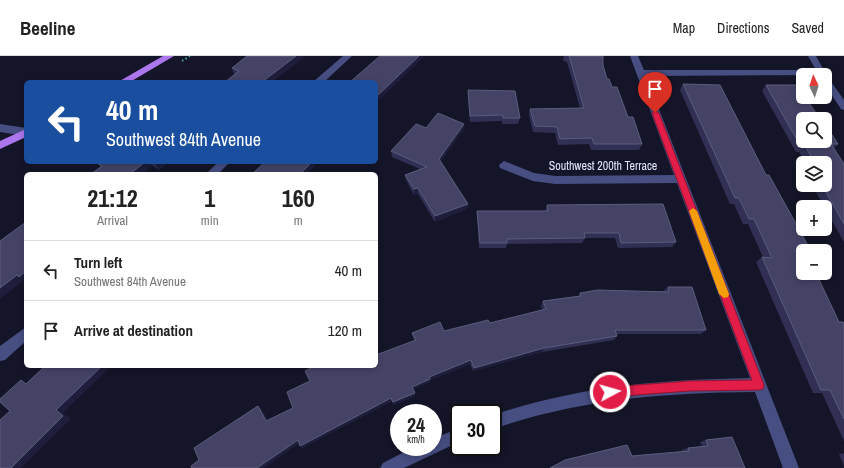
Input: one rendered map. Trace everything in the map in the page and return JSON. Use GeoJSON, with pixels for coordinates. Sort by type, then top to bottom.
{"type":"FeatureCollection","features":[{"type":"Feature","properties":{"kind":"main road"},"geometry":{"type":"LineString","coordinates":[[127,80],[170,56]]}},
{"type":"Feature","properties":{"kind":"main road"},"geometry":{"type":"LineString","coordinates":[[0,145],[24,133]]}},
{"type":"Feature","properties":{"kind":"street"},"geometry":{"type":"LineString","coordinates":[[320,80],[348,56]]}},
{"type":"Feature","properties":{"kind":"street"},"geometry":{"type":"LineString","coordinates":[[634,56],[791,468]]}},
{"type":"Feature","properties":{"kind":"street"},"geometry":{"type":"LineString","coordinates":[[812,56],[820,68]]}},
{"type":"Feature","properties":{"kind":"street"},"geometry":{"type":"LineString","coordinates":[[640,73],[796,75]]}},
{"type":"Feature","properties":{"kind":"street"},"geometry":{"type":"LineString","coordinates":[[832,88],[844,107]]}},
{"type":"Feature","properties":{"kind":"street"},"geometry":{"type":"LineString","coordinates":[[0,128],[24,132]]}},
{"type":"Feature","properties":{"kind":"street"},"geometry":{"type":"LineString","coordinates":[[213,172],[222,164]]}},
{"type":"Feature","properties":{"kind":"street","name":"Southwest 200th Terrace"},"geometry":{"type":"LineString","coordinates":[[504,165],[533,177],[548,179],[681,179]]}},
{"type":"Feature","properties":{"kind":"street"},"geometry":{"type":"LineString","coordinates":[[0,355],[24,334]]}},
{"type":"Feature","properties":{"kind":"street"},"geometry":{"type":"LineString","coordinates":[[502,419],[550,404],[598,393],[689,386],[759,385]]}},
{"type":"Feature","properties":{"kind":"street"},"geometry":{"type":"LineString","coordinates":[[388,468],[412,456]]}},
{"type":"Feature","properties":{"kind":"building"},"geometry":{"type":"Polygon","coordinates":[[[247,56],[296,56],[265,80],[228,80],[239,71],[232,68],[247,56]]]}},
{"type":"Feature","properties":{"kind":"building"},"geometry":{"type":"Polygon","coordinates":[[[380,56],[419,56],[378,95],[378,80],[352,80],[380,56]]]}},
{"type":"Feature","properties":{"kind":"building"},"geometry":{"type":"Polygon","coordinates":[[[569,56],[603,56],[603,65],[607,79],[609,79],[612,87],[617,87],[628,117],[633,117],[642,144],[594,144],[592,138],[560,139],[557,127],[535,126],[530,109],[584,108],[569,56]]]}},
{"type":"Feature","properties":{"kind":"building"},"geometry":{"type":"Polygon","coordinates":[[[683,84],[720,85],[766,175],[769,175],[796,224],[796,236],[803,236],[807,244],[796,244],[796,280],[819,280],[839,322],[843,322],[844,324],[844,419],[830,390],[821,390],[762,257],[772,258],[754,219],[749,219],[739,198],[735,198],[683,84]]]}},
{"type":"Feature","properties":{"kind":"building"},"geometry":{"type":"Polygon","coordinates":[[[766,85],[796,85],[796,104],[810,104],[815,112],[796,112],[796,138],[766,85]]]}},
{"type":"Feature","properties":{"kind":"building"},"geometry":{"type":"Polygon","coordinates":[[[468,90],[515,91],[520,118],[503,118],[503,115],[470,116],[468,90]]]}},
{"type":"Feature","properties":{"kind":"building"},"geometry":{"type":"Polygon","coordinates":[[[438,113],[464,124],[439,159],[468,204],[435,216],[418,188],[414,189],[405,175],[427,167],[391,151],[416,124],[426,128],[438,113]]]}},
{"type":"Feature","properties":{"kind":"building"},"geometry":{"type":"Polygon","coordinates":[[[832,135],[838,144],[832,144],[832,135]]]}},
{"type":"Feature","properties":{"kind":"building"},"geometry":{"type":"Polygon","coordinates":[[[832,146],[844,164],[844,224],[832,203],[832,200],[830,200],[826,192],[832,192],[832,156],[811,156],[806,148],[832,148],[832,146]]]}},
{"type":"Feature","properties":{"kind":"building"},"geometry":{"type":"Polygon","coordinates":[[[99,164],[142,164],[132,172],[94,172],[102,166],[99,164]]]}},
{"type":"Feature","properties":{"kind":"building"},"geometry":{"type":"Polygon","coordinates":[[[263,164],[310,164],[302,172],[254,172],[263,164]]]}},
{"type":"Feature","properties":{"kind":"building"},"geometry":{"type":"Polygon","coordinates":[[[663,204],[676,242],[621,243],[619,233],[584,233],[585,238],[507,239],[507,243],[480,243],[477,211],[548,211],[547,205],[663,204]]]}},
{"type":"Feature","properties":{"kind":"building"},"geometry":{"type":"Polygon","coordinates":[[[24,223],[24,273],[19,277],[17,275],[0,288],[0,241],[24,223]]]}},
{"type":"Feature","properties":{"kind":"building"},"geometry":{"type":"Polygon","coordinates":[[[668,287],[692,287],[706,330],[615,330],[617,336],[544,348],[474,368],[471,360],[429,377],[430,379],[412,387],[415,393],[393,402],[391,398],[300,446],[298,440],[257,468],[192,468],[191,466],[199,460],[194,448],[258,406],[266,421],[293,408],[287,392],[310,381],[305,371],[311,368],[378,368],[378,354],[416,340],[412,333],[440,322],[444,331],[488,320],[490,323],[546,309],[543,301],[581,296],[580,293],[598,290],[669,292],[668,287]]]}},
{"type":"Feature","properties":{"kind":"building"},"geometry":{"type":"Polygon","coordinates":[[[43,368],[100,368],[56,410],[63,416],[11,468],[0,468],[0,420],[10,411],[0,402],[0,399],[21,380],[26,384],[43,368]]]}},
{"type":"Feature","properties":{"kind":"building"},"geometry":{"type":"Polygon","coordinates":[[[732,437],[745,468],[550,468],[565,460],[627,445],[632,456],[689,451],[688,448],[708,446],[706,440],[732,437]]]}},
{"type":"Feature","properties":{"kind":"slow traffic"},"geometry":{"type":"LineString","coordinates":[[693,211],[724,294]]}},
{"type":"Feature","properties":{"kind":"route"},"geometry":{"type":"LineString","coordinates":[[610,392],[689,386],[759,385],[655,113]]}}]}
